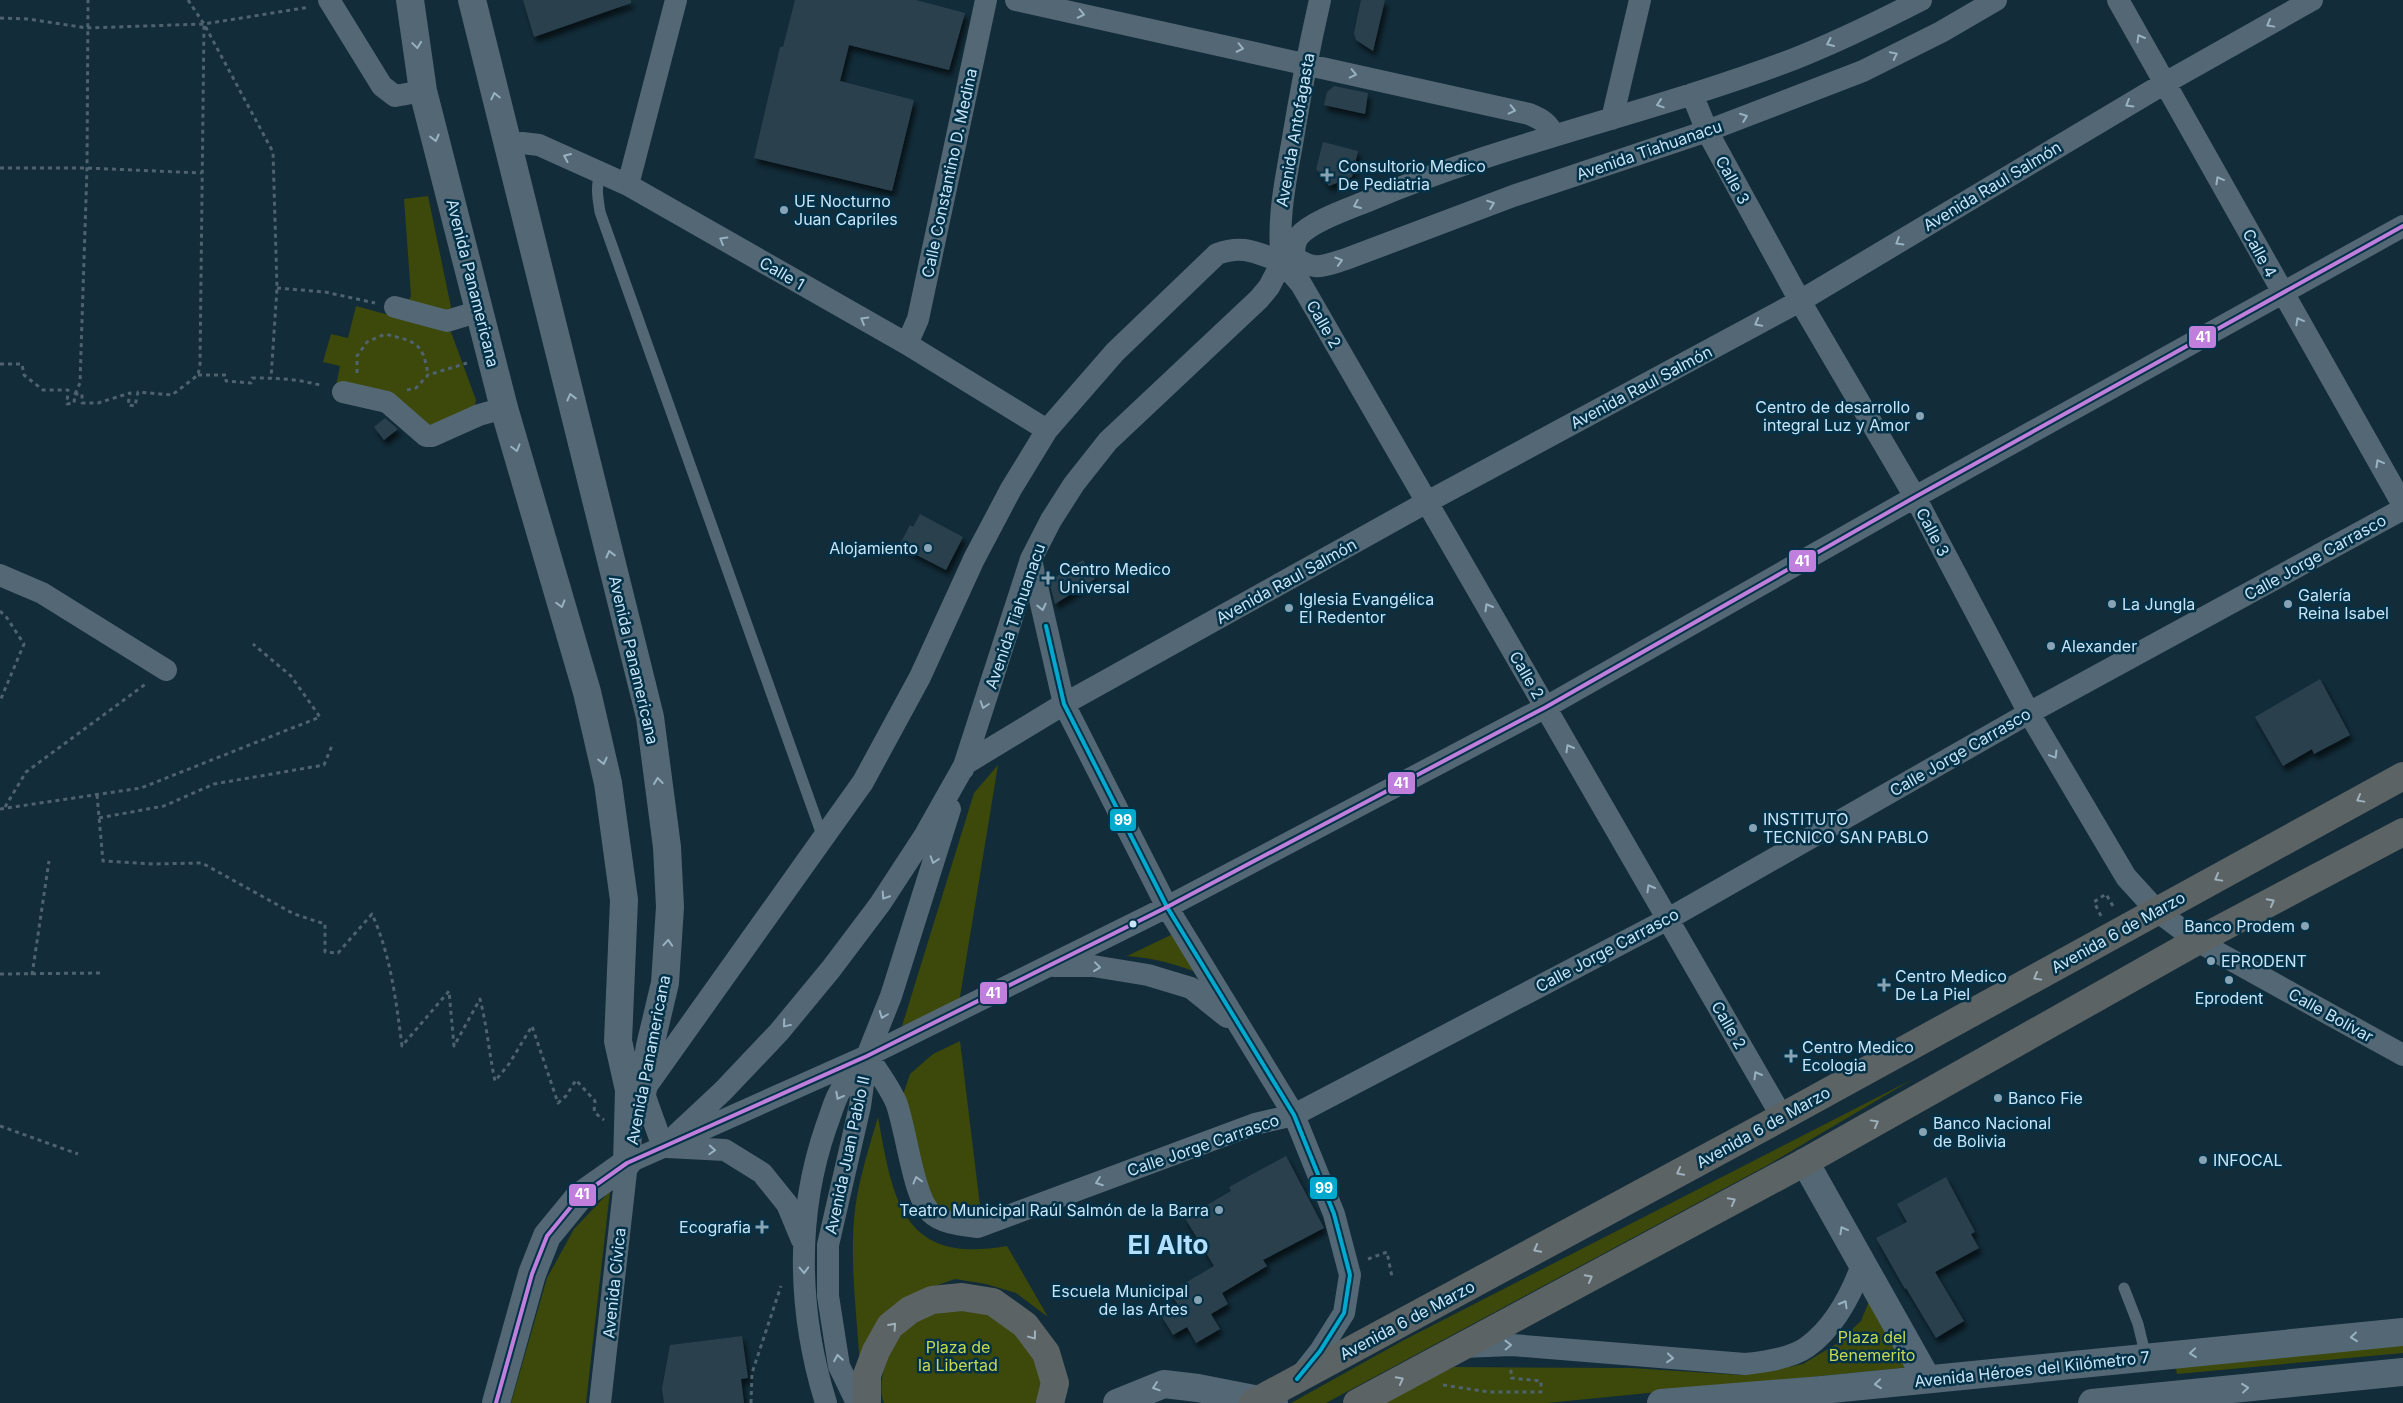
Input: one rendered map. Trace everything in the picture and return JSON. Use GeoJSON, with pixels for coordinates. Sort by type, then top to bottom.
{"type":"FeatureCollection","features":[{"type":"Feature","properties":{"kind":"highway","name":"Avenida 6 de Marzo"},"geometry":{"type":"LineString","coordinates":[[1253,1403],[1782,1117],[2403,776]]}},
{"type":"Feature","properties":{"kind":"highway"},"geometry":{"type":"LineString","coordinates":[[1357,1403],[1805,1162],[2197,941],[2403,832]]}},
{"type":"Feature","properties":{"kind":"highway"},"geometry":{"type":"LineString","coordinates":[[867,1403],[867,1375],[876,1350],[890,1326],[910,1310],[932,1300],[962,1298],[993,1302],[1026,1325],[1046,1352],[1054,1383],[1050,1403]]}},
{"type":"Feature","properties":{"kind":"street"},"geometry":{"type":"LineString","coordinates":[[330,0],[382,86],[395,96],[423,91]]}},
{"type":"Feature","properties":{"kind":"street","name":"Avenida Panamericana"},"geometry":{"type":"LineString","coordinates":[[410,0],[423,91],[504,408],[587,692],[608,783],[624,900],[618,1041],[629,1090],[627,1163]]}},
{"type":"Feature","properties":{"kind":"street","name":"Avenida Panamericana"},"geometry":{"type":"LineString","coordinates":[[472,0],[506,144],[526,212],[650,718],[667,847],[670,907],[665,983],[650,1046],[643,1091],[627,1163]]}},
{"type":"Feature","properties":{"kind":"street"},"geometry":{"type":"LineString","coordinates":[[628,185],[676,0]]}},
{"type":"Feature","properties":{"kind":"street","name":"Calle Constantino D. Medina"},"geometry":{"type":"LineString","coordinates":[[907,344],[918,319],[986,0]]}},
{"type":"Feature","properties":{"kind":"street"},"geometry":{"type":"LineString","coordinates":[[1016,0],[1530,114],[1544,121],[1554,135]]}},
{"type":"Feature","properties":{"kind":"street","name":"Avenida Antofagasta"},"geometry":{"type":"LineString","coordinates":[[1288,260],[1279,235],[1280,209],[1306,63],[1320,0]]}},
{"type":"Feature","properties":{"kind":"street"},"geometry":{"type":"LineString","coordinates":[[1612,119],[1640,0]]}},
{"type":"Feature","properties":{"kind":"street","name":"Avenida Tiahuanacu"},"geometry":{"type":"LineString","coordinates":[[867,1056],[890,996],[1031,559],[1074,484],[1108,442],[1259,299],[1288,260],[1294,244],[1300,235],[1330,217],[1387,193],[1554,135],[1692,94],[1794,59],[1886,18],[1921,0]]}},
{"type":"Feature","properties":{"kind":"street","name":"Avenida Tiahuanacu"},"geometry":{"type":"LineString","coordinates":[[1288,260],[1318,268],[1513,196],[1707,131],[1863,71],[1942,32],[1996,0]]}},
{"type":"Feature","properties":{"kind":"street","name":"Calle 4"},"geometry":{"type":"LineString","coordinates":[[2118,0],[2403,507]]}},
{"type":"Feature","properties":{"kind":"street","name":"Avenida Raul Salmón"},"geometry":{"type":"LineString","coordinates":[[965,764],[1064,704],[1427,502],[1800,301],[2165,83],[2312,0]]}},
{"type":"Feature","properties":{"kind":"street","name":"Calle 3"},"geometry":{"type":"LineString","coordinates":[[1692,94],[1707,131],[1800,301],[1915,497],[2029,713],[2126,877],[2157,911]]}},
{"type":"Feature","properties":{"kind":"street","name":"Calle 1"},"geometry":{"type":"LineString","coordinates":[[506,144],[539,145],[628,185],[907,344],[1047,430]]}},
{"type":"Feature","properties":{"kind":"street"},"geometry":{"type":"LineString","coordinates":[[496,1403],[532,1274],[547,1236],[579,1197],[627,1163],[867,1056],[1167,907],[1546,708],[1915,497],[2403,226]]}},
{"type":"Feature","properties":{"kind":"street"},"geometry":{"type":"LineString","coordinates":[[663,1147],[643,1091],[744,946],[824,839],[863,782],[891,734],[974,559],[1011,490],[1047,430],[1115,352],[1217,254],[1233,248],[1288,260]]}},
{"type":"Feature","properties":{"kind":"street","name":"Calle 2"},"geometry":{"type":"LineString","coordinates":[[1288,260],[1782,1117]]}},
{"type":"Feature","properties":{"kind":"street"},"geometry":{"type":"LineString","coordinates":[[395,307],[447,321],[480,311]]}},
{"type":"Feature","properties":{"kind":"street"},"geometry":{"type":"LineString","coordinates":[[343,392],[387,402],[426,436],[432,436],[479,415],[504,408]]}},
{"type":"Feature","properties":{"kind":"street","name":"Calle Jorge Carrasco"},"geometry":{"type":"LineString","coordinates":[[867,1056],[883,1078],[896,1103],[922,1197],[931,1213],[953,1224],[978,1227],[1255,1124],[1294,1114],[1668,919],[2029,713],[2403,507]]}},
{"type":"Feature","properties":{"kind":"street"},"geometry":{"type":"LineString","coordinates":[[1031,559],[1064,704],[1167,907],[1294,1114],[1334,1214],[1350,1275],[1344,1313],[1320,1351],[1298,1379]]}},
{"type":"Feature","properties":{"kind":"street"},"geometry":{"type":"LineString","coordinates":[[0,575],[42,593],[166,670]]}},
{"type":"Feature","properties":{"kind":"street"},"geometry":{"type":"LineString","coordinates":[[663,1147],[723,1091],[779,1032],[831,969],[925,835],[965,764]]}},
{"type":"Feature","properties":{"kind":"street","name":"Calle Bolívar"},"geometry":{"type":"LineString","coordinates":[[2157,911],[2197,941],[2403,1055]]}},
{"type":"Feature","properties":{"kind":"street"},"geometry":{"type":"LineString","coordinates":[[1048,966],[1094,966],[1148,975],[1191,988],[1240,1027]]}},
{"type":"Feature","properties":{"kind":"street","name":"Avenida Juan Pablo II"},"geometry":{"type":"LineString","coordinates":[[826,1403],[806,1317],[804,1244],[806,1210],[816,1156],[838,1095],[867,1056]]}},
{"type":"Feature","properties":{"kind":"street","name":"Avenida Juan Pablo II"},"geometry":{"type":"LineString","coordinates":[[857,1403],[839,1366],[828,1296],[828,1245],[860,1106],[867,1056]]}},
{"type":"Feature","properties":{"kind":"street"},"geometry":{"type":"LineString","coordinates":[[663,1147],[725,1150],[762,1172],[787,1204],[804,1244]]}},
{"type":"Feature","properties":{"kind":"street"},"geometry":{"type":"LineString","coordinates":[[1805,1162],[1926,1379]]}},
{"type":"Feature","properties":{"kind":"street","name":"Avenida Cívica"},"geometry":{"type":"LineString","coordinates":[[600,1403],[627,1163]]}},
{"type":"Feature","properties":{"kind":"street"},"geometry":{"type":"LineString","coordinates":[[1459,1348],[1512,1344],[1745,1364],[1769,1362],[1807,1347],[1837,1317],[1854,1288],[1862,1265]]}},
{"type":"Feature","properties":{"kind":"street","name":"Avenida Héroes del Kilómetro 7"},"geometry":{"type":"LineString","coordinates":[[1661,1403],[1822,1390],[2403,1332]]}},
{"type":"Feature","properties":{"kind":"street"},"geometry":{"type":"LineString","coordinates":[[2146,1357],[2165,1399]]}},
{"type":"Feature","properties":{"kind":"street"},"geometry":{"type":"LineString","coordinates":[[2136,1401],[2146,1357]]}},
{"type":"Feature","properties":{"kind":"street"},"geometry":{"type":"LineString","coordinates":[[2092,1403],[2165,1399],[2403,1372]]}},
{"type":"Feature","properties":{"kind":"street"},"geometry":{"type":"LineString","coordinates":[[1117,1403],[1164,1384],[1198,1388],[1274,1403]]}},
{"type":"Feature","properties":{"kind":"lane"},"geometry":{"type":"LineString","coordinates":[[602,172],[597,190],[600,212],[824,839]]}},
{"type":"Feature","properties":{"kind":"lane"},"geometry":{"type":"LineString","coordinates":[[2124,1288],[2138,1324],[2146,1357]]}},
{"type":"Feature","properties":{"kind":"path"},"geometry":{"type":"LineString","coordinates":[[0,364],[22,364],[24,375],[42,390],[68,390],[67,404],[74,403],[75,394],[80,383],[87,168],[88,0]]}},
{"type":"Feature","properties":{"kind":"path"},"geometry":{"type":"LineString","coordinates":[[188,0],[204,24],[273,152],[277,288],[271,378]]}},
{"type":"Feature","properties":{"kind":"path"},"geometry":{"type":"LineString","coordinates":[[0,18],[28,19],[87,28],[204,24],[318,6],[330,0]]}},
{"type":"Feature","properties":{"kind":"path"},"geometry":{"type":"LineString","coordinates":[[198,375],[200,365],[204,24]]}},
{"type":"Feature","properties":{"kind":"path"},"geometry":{"type":"LineString","coordinates":[[0,168],[87,168],[201,173]]}},
{"type":"Feature","properties":{"kind":"path"},"geometry":{"type":"LineString","coordinates":[[277,288],[325,292],[395,307]]}},
{"type":"Feature","properties":{"kind":"path"},"geometry":{"type":"LineString","coordinates":[[363,379],[357,372],[357,356],[367,342],[385,334],[413,341],[425,354],[428,375]]}},
{"type":"Feature","properties":{"kind":"path"},"geometry":{"type":"LineString","coordinates":[[397,393],[416,388],[428,375],[492,356]]}},
{"type":"Feature","properties":{"kind":"path"},"geometry":{"type":"LineString","coordinates":[[75,394],[82,394],[82,403],[98,403],[130,393],[128,405],[135,406],[138,392],[172,395],[198,375],[226,375],[226,381],[251,384],[252,378],[311,382],[343,392]]}},
{"type":"Feature","properties":{"kind":"path"},"geometry":{"type":"LineString","coordinates":[[0,611],[7,618],[24,644],[0,701]]}},
{"type":"Feature","properties":{"kind":"path"},"geometry":{"type":"LineString","coordinates":[[2,808],[141,788],[320,717],[291,676],[253,644]]}},
{"type":"Feature","properties":{"kind":"path"},"geometry":{"type":"LineString","coordinates":[[2,808],[26,772],[166,670]]}},
{"type":"Feature","properties":{"kind":"path"},"geometry":{"type":"LineString","coordinates":[[99,818],[164,806],[214,784],[324,765],[333,742]]}},
{"type":"Feature","properties":{"kind":"path"},"geometry":{"type":"LineString","coordinates":[[97,794],[103,861],[202,863],[294,914],[326,924],[325,952],[338,953],[372,914],[381,934],[395,988],[402,1046],[449,991],[454,1046],[480,999],[485,1021],[487,1046],[495,1081],[509,1064],[532,1026],[558,1103],[566,1096],[576,1080],[595,1101],[594,1112],[608,1124]]}},
{"type":"Feature","properties":{"kind":"path"},"geometry":{"type":"LineString","coordinates":[[32,975],[48,861]]}},
{"type":"Feature","properties":{"kind":"path"},"geometry":{"type":"LineString","coordinates":[[2094,902],[2106,894]]}},
{"type":"Feature","properties":{"kind":"path"},"geometry":{"type":"LineString","coordinates":[[0,974],[101,973]]}},
{"type":"Feature","properties":{"kind":"path"},"geometry":{"type":"LineString","coordinates":[[0,1126],[78,1154]]}},
{"type":"Feature","properties":{"kind":"path"},"geometry":{"type":"LineString","coordinates":[[1364,1261],[1387,1252],[1392,1277]]}},
{"type":"Feature","properties":{"kind":"path"},"geometry":{"type":"LineString","coordinates":[[752,1403],[752,1372],[783,1282]]}},
{"type":"Feature","properties":{"kind":"path"},"geometry":{"type":"LineString","coordinates":[[1448,1387],[1489,1392],[1541,1392],[1541,1381],[1511,1378]]}},
{"type":"Feature","properties":{"kind":"green space"},"geometry":{"type":"Polygon","coordinates":[[[428,196],[451,307],[449,312],[409,300],[411,296],[404,199],[428,196]]]}},
{"type":"Feature","properties":{"kind":"green space"},"geometry":{"type":"Polygon","coordinates":[[[356,306],[451,332],[476,400],[475,405],[431,427],[336,386],[340,366],[323,362],[331,334],[348,338],[356,306]]]}},
{"type":"Feature","properties":{"kind":"green space"},"geometry":{"type":"Polygon","coordinates":[[[998,765],[959,1003],[902,1026],[974,793],[998,765]]]}},
{"type":"Feature","properties":{"kind":"green space"},"geometry":{"type":"Polygon","coordinates":[[[1175,933],[1201,974],[1165,962],[1127,956],[1175,933]]]}},
{"type":"Feature","properties":{"kind":"green space"},"geometry":{"type":"Polygon","coordinates":[[[960,1041],[982,1222],[952,1219],[928,1201],[902,1098],[910,1074],[933,1054],[960,1041]]]}},
{"type":"Feature","properties":{"kind":"green space"},"geometry":{"type":"Polygon","coordinates":[[[1913,1079],[1766,1166],[1326,1403],[1291,1403],[1404,1340],[1913,1079]]]}},
{"type":"Feature","properties":{"kind":"green space"},"geometry":{"type":"Polygon","coordinates":[[[878,1117],[890,1175],[898,1199],[909,1220],[924,1235],[945,1246],[972,1249],[1007,1246],[1048,1317],[1016,1293],[986,1284],[955,1279],[918,1292],[860,1367],[854,1288],[853,1229],[859,1186],[878,1117]]]}},
{"type":"Feature","properties":{"kind":"green space"},"geometry":{"type":"Polygon","coordinates":[[[610,1191],[586,1403],[511,1403],[547,1278],[574,1229],[610,1191]]]}},
{"type":"Feature","properties":{"kind":"green space","name":"Plaza del Benemerito"},"geometry":{"type":"Polygon","coordinates":[[[1872,1294],[1912,1367],[1547,1403],[1376,1403],[1454,1367],[1631,1368],[1741,1375],[1803,1364],[1836,1344],[1861,1321],[1872,1294]]]}},
{"type":"Feature","properties":{"kind":"green space","name":"Plaza de la Libertad"},"geometry":{"type":"Polygon","coordinates":[[[948,1309],[985,1312],[1024,1335],[1042,1364],[1043,1403],[884,1403],[882,1382],[884,1370],[893,1346],[907,1327],[915,1320],[948,1309]]]}},
{"type":"Feature","properties":{"kind":"green space"},"geometry":{"type":"Polygon","coordinates":[[[2403,1341],[2403,1353],[2177,1374],[2175,1362],[2403,1341]]]}},
{"type":"Feature","properties":{"kind":"building"},"geometry":{"type":"Polygon","coordinates":[[[523,0],[631,0],[631,3],[534,37],[523,0]]]}},
{"type":"Feature","properties":{"kind":"building"},"geometry":{"type":"Polygon","coordinates":[[[795,0],[916,0],[965,13],[949,70],[849,45],[840,81],[914,100],[892,191],[754,158],[780,47],[783,47],[795,0]]]}},
{"type":"Feature","properties":{"kind":"building"},"geometry":{"type":"Polygon","coordinates":[[[1361,0],[1385,0],[1373,51],[1356,40],[1354,33],[1361,0]]]}},
{"type":"Feature","properties":{"kind":"building"},"geometry":{"type":"Polygon","coordinates":[[[1334,86],[1368,93],[1365,114],[1324,105],[1327,92],[1334,86]]]}},
{"type":"Feature","properties":{"kind":"building"},"geometry":{"type":"Polygon","coordinates":[[[1323,142],[1358,151],[1352,177],[1329,186],[1316,169],[1323,142]]]}},
{"type":"Feature","properties":{"kind":"building"},"geometry":{"type":"Polygon","coordinates":[[[385,418],[398,429],[384,440],[374,427],[385,418]]]}},
{"type":"Feature","properties":{"kind":"building","name":"Alojamiento"},"geometry":{"type":"Polygon","coordinates":[[[920,514],[963,537],[946,570],[899,546],[910,525],[913,527],[920,514]]]}},
{"type":"Feature","properties":{"kind":"building"},"geometry":{"type":"Polygon","coordinates":[[[1083,560],[1095,579],[1055,604],[1049,581],[1083,560]]]}},
{"type":"Feature","properties":{"kind":"building"},"geometry":{"type":"Polygon","coordinates":[[[2320,679],[2350,735],[2314,754],[2312,749],[2283,766],[2255,717],[2320,679]]]}},
{"type":"Feature","properties":{"kind":"building"},"geometry":{"type":"Polygon","coordinates":[[[1286,1156],[1324,1228],[1263,1260],[1267,1266],[1222,1293],[1228,1304],[1211,1314],[1220,1329],[1196,1343],[1187,1327],[1173,1335],[1161,1315],[1178,1305],[1170,1292],[1214,1266],[1185,1218],[1231,1191],[1229,1187],[1286,1156]]]}},
{"type":"Feature","properties":{"kind":"building"},"geometry":{"type":"Polygon","coordinates":[[[1946,1177],[1975,1232],[1971,1234],[1979,1248],[1935,1272],[1964,1321],[1936,1338],[1876,1238],[1907,1222],[1897,1204],[1946,1177]]]}},
{"type":"Feature","properties":{"kind":"building"},"geometry":{"type":"Polygon","coordinates":[[[742,1336],[748,1378],[741,1379],[744,1403],[664,1403],[662,1389],[670,1345],[742,1336]]]}},
{"type":"Feature","properties":{"kind":"transit line","name":"41"},"geometry":{"type":"LineString","coordinates":[[496,1403],[532,1274],[547,1236],[579,1197],[627,1163],[867,1056],[1167,907],[1546,707],[1915,497],[2403,226]]}},
{"type":"Feature","properties":{"kind":"transit line","name":"99"},"geometry":{"type":"LineString","coordinates":[[1046,626],[1064,704],[1167,907],[1294,1115],[1334,1214],[1350,1275],[1344,1313],[1320,1351],[1297,1379]]}},
{"type":"Feature","properties":{"kind":"place","name":"Consultorio Medico De Pediatria"},"geometry":{"type":"Point","coordinates":[1327,175]}},
{"type":"Feature","properties":{"kind":"place","name":"UE Nocturno Juan Capriles"},"geometry":{"type":"Point","coordinates":[784,210]}},
{"type":"Feature","properties":{"kind":"place","name":"Centro de desarrollo integral Luz y Amor"},"geometry":{"type":"Point","coordinates":[1920,416]}},
{"type":"Feature","properties":{"kind":"place","name":"Alojamiento"},"geometry":{"type":"Point","coordinates":[928,548]}},
{"type":"Feature","properties":{"kind":"place","name":"Centro Medico Universal"},"geometry":{"type":"Point","coordinates":[1048,578]}},
{"type":"Feature","properties":{"kind":"place","name":"La Jungla"},"geometry":{"type":"Point","coordinates":[2112,604]}},
{"type":"Feature","properties":{"kind":"place","name":"Galería Reina Isabel"},"geometry":{"type":"Point","coordinates":[2288,604]}},
{"type":"Feature","properties":{"kind":"place","name":"Iglesia Evangélica El Redentor"},"geometry":{"type":"Point","coordinates":[1289,608]}},
{"type":"Feature","properties":{"kind":"place","name":"Alexander"},"geometry":{"type":"Point","coordinates":[2051,646]}},
{"type":"Feature","properties":{"kind":"place","name":"INSTITUTO TECNICO SAN PABLO"},"geometry":{"type":"Point","coordinates":[1753,828]}},
{"type":"Feature","properties":{"kind":"place","name":"Banco Prodem"},"geometry":{"type":"Point","coordinates":[2305,926]}},
{"type":"Feature","properties":{"kind":"place","name":"EPRODENT"},"geometry":{"type":"Point","coordinates":[2211,961]}},
{"type":"Feature","properties":{"kind":"place","name":"Eprodent"},"geometry":{"type":"Point","coordinates":[2229,980]}},
{"type":"Feature","properties":{"kind":"place","name":"Centro Medico De La Piel"},"geometry":{"type":"Point","coordinates":[1884,985]}},
{"type":"Feature","properties":{"kind":"place","name":"Centro Medico Ecologia"},"geometry":{"type":"Point","coordinates":[1791,1056]}},
{"type":"Feature","properties":{"kind":"place","name":"Banco Fie"},"geometry":{"type":"Point","coordinates":[1998,1098]}},
{"type":"Feature","properties":{"kind":"place","name":"Banco Nacional de Bolivia"},"geometry":{"type":"Point","coordinates":[1923,1132]}},
{"type":"Feature","properties":{"kind":"place","name":"INFOCAL"},"geometry":{"type":"Point","coordinates":[2203,1160]}},
{"type":"Feature","properties":{"kind":"place","name":"Teatro Municipal Raúl Salmón de la Barra"},"geometry":{"type":"Point","coordinates":[1219,1210]}},
{"type":"Feature","properties":{"kind":"place","name":"Ecografia"},"geometry":{"type":"Point","coordinates":[762,1227]}},
{"type":"Feature","properties":{"kind":"place","name":"Escuela Municipal de las Artes"},"geometry":{"type":"Point","coordinates":[1198,1300]}},
{"type":"Feature","properties":{"kind":"district","name":"El Alto"},"geometry":{"type":"Point","coordinates":[1168,1245]}}]}
